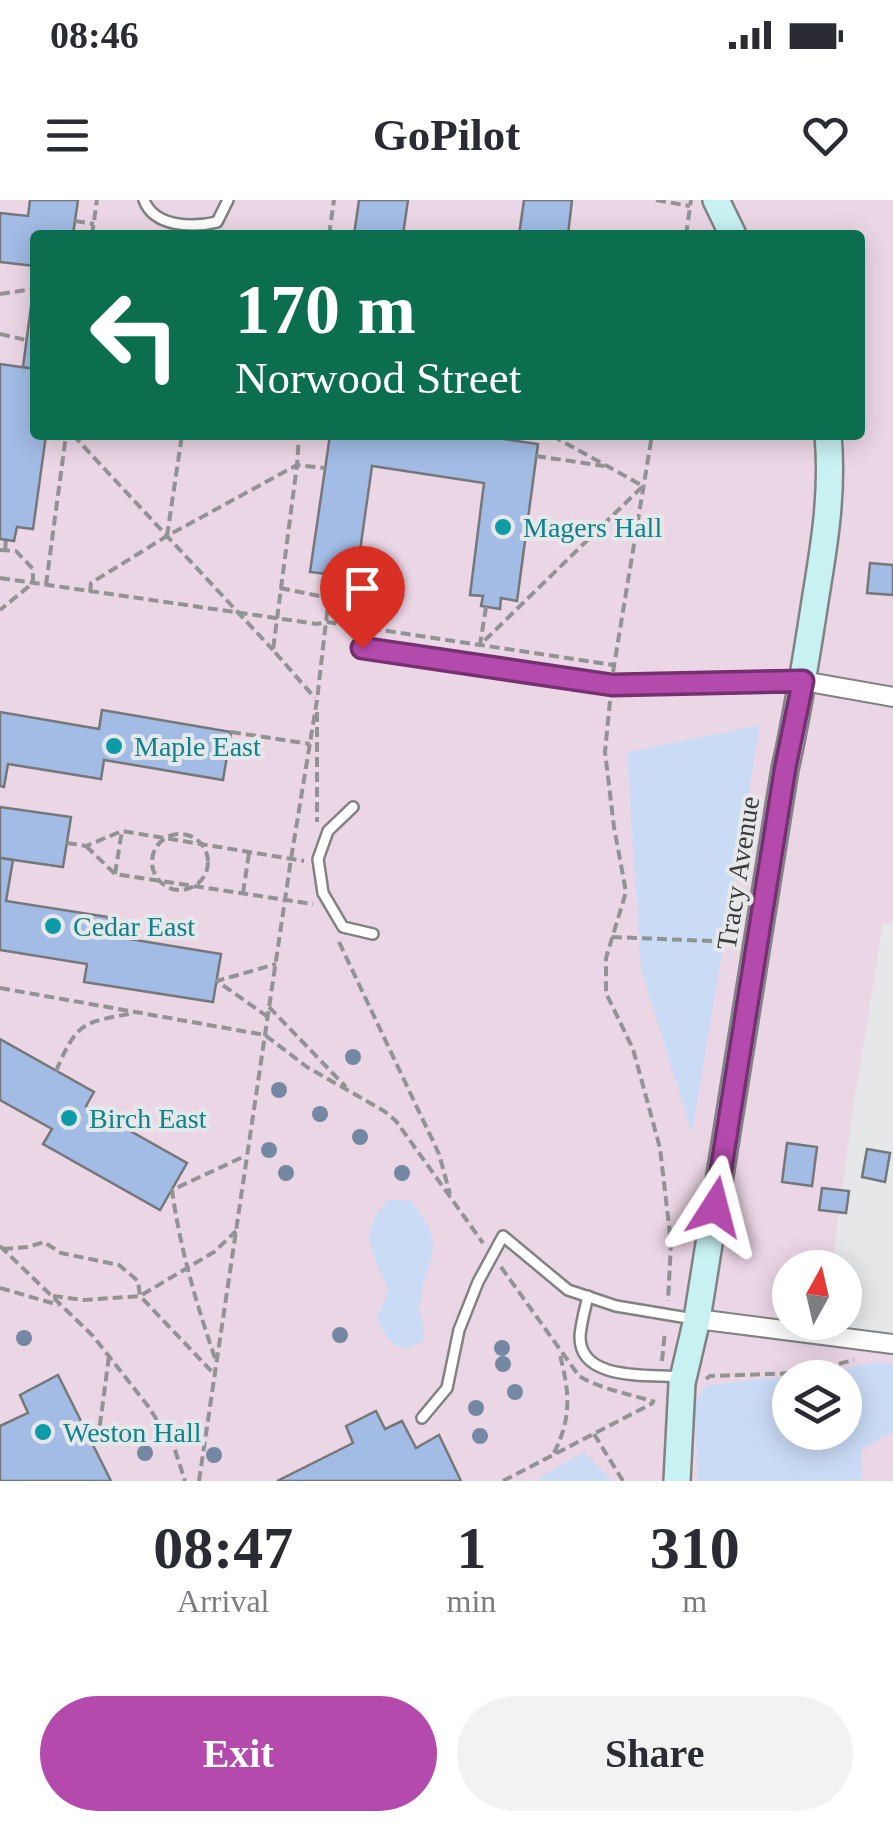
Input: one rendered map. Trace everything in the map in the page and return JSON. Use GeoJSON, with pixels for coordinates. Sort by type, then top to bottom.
{"type":"FeatureCollection","features":[{"type":"Feature","properties":{"kind":"street"},"geometry":{"type":"LineString","coordinates":[[716,200],[731,230]]}},
{"type":"Feature","properties":{"kind":"street"},"geometry":{"type":"LineString","coordinates":[[732,230],[736,200]]}},
{"type":"Feature","properties":{"kind":"street","name":"Tracy Avenue"},"geometry":{"type":"LineString","coordinates":[[677,1481],[672,1376],[697,1319],[828,524],[828,440]]}},
{"type":"Feature","properties":{"kind":"street"},"geometry":{"type":"LineString","coordinates":[[803,681],[893,697]]}},
{"type":"Feature","properties":{"kind":"street"},"geometry":{"type":"LineString","coordinates":[[697,1319],[893,1344]]}},
{"type":"Feature","properties":{"kind":"lane"},"geometry":{"type":"LineString","coordinates":[[144,200],[149,211],[164,221],[200,226],[217,222],[228,200]]}},
{"type":"Feature","properties":{"kind":"lane"},"geometry":{"type":"LineString","coordinates":[[362,648],[612,685],[803,681]]}},
{"type":"Feature","properties":{"kind":"lane"},"geometry":{"type":"LineString","coordinates":[[353,807],[328,831],[318,859],[323,893],[343,927],[374,934]]}},
{"type":"Feature","properties":{"kind":"lane"},"geometry":{"type":"LineString","coordinates":[[422,1418],[446,1388],[459,1330],[478,1282],[503,1236],[568,1290],[616,1306],[697,1319]]}},
{"type":"Feature","properties":{"kind":"lane"},"geometry":{"type":"LineString","coordinates":[[588,1296],[580,1338],[585,1356],[595,1366],[672,1376]]}},
{"type":"Feature","properties":{"kind":"path"},"geometry":{"type":"LineString","coordinates":[[93,230],[98,200]]}},
{"type":"Feature","properties":{"kind":"path"},"geometry":{"type":"LineString","coordinates":[[330,230],[334,200]]}},
{"type":"Feature","properties":{"kind":"path"},"geometry":{"type":"LineString","coordinates":[[656,200],[691,203],[687,230]]}},
{"type":"Feature","properties":{"kind":"path"},"geometry":{"type":"LineString","coordinates":[[75,221],[94,224]]}},
{"type":"Feature","properties":{"kind":"path"},"geometry":{"type":"LineString","coordinates":[[0,294],[30,289]]}},
{"type":"Feature","properties":{"kind":"path"},"geometry":{"type":"LineString","coordinates":[[0,334],[26,340]]}},
{"type":"Feature","properties":{"kind":"path"},"geometry":{"type":"LineString","coordinates":[[46,585],[68,440]]}},
{"type":"Feature","properties":{"kind":"path"},"geometry":{"type":"LineString","coordinates":[[74,440],[317,700],[317,830]]}},
{"type":"Feature","properties":{"kind":"path"},"geometry":{"type":"LineString","coordinates":[[167,536],[181,440]]}},
{"type":"Feature","properties":{"kind":"path"},"geometry":{"type":"LineString","coordinates":[[274,650],[299,440]]}},
{"type":"Feature","properties":{"kind":"path"},"geometry":{"type":"LineString","coordinates":[[560,440],[644,486]]}},
{"type":"Feature","properties":{"kind":"path"},"geometry":{"type":"LineString","coordinates":[[0,988],[265,1035],[307,1068],[396,1121],[578,1376],[655,1402],[672,1376],[667,1316],[671,1243],[660,1148],[633,1049],[606,993],[606,958],[626,892],[605,752],[614,665],[651,440]]}},
{"type":"Feature","properties":{"kind":"path"},"geometry":{"type":"LineString","coordinates":[[536,456],[609,466]]}},
{"type":"Feature","properties":{"kind":"path"},"geometry":{"type":"LineString","coordinates":[[90,592],[92,583],[167,536],[296,464],[325,468]]}},
{"type":"Feature","properties":{"kind":"path"},"geometry":{"type":"LineString","coordinates":[[480,645],[644,486]]}},
{"type":"Feature","properties":{"kind":"path"},"geometry":{"type":"LineString","coordinates":[[6,540],[3,550],[16,551],[33,569],[33,584]]}},
{"type":"Feature","properties":{"kind":"path"},"geometry":{"type":"LineString","coordinates":[[0,578],[614,665]]}},
{"type":"Feature","properties":{"kind":"path"},"geometry":{"type":"LineString","coordinates":[[0,610],[33,584]]}},
{"type":"Feature","properties":{"kind":"path"},"geometry":{"type":"LineString","coordinates":[[199,1481],[317,700],[330,586]]}},
{"type":"Feature","properties":{"kind":"path"},"geometry":{"type":"LineString","coordinates":[[280,588],[329,598]]}},
{"type":"Feature","properties":{"kind":"path"},"geometry":{"type":"LineString","coordinates":[[480,645],[486,607]]}},
{"type":"Feature","properties":{"kind":"path"},"geometry":{"type":"LineString","coordinates":[[230,732],[310,744]]}},
{"type":"Feature","properties":{"kind":"path"},"geometry":{"type":"LineString","coordinates":[[67,843],[86,846],[122,831],[308,862],[308,872]]}},
{"type":"Feature","properties":{"kind":"path"},"geometry":{"type":"LineString","coordinates":[[115,874],[122,831]]}},
{"type":"Feature","properties":{"kind":"path"},"geometry":{"type":"LineString","coordinates":[[165,838],[152,855],[154,874],[167,888],[176,890],[193,887],[202,880],[207,854],[202,845]]}},
{"type":"Feature","properties":{"kind":"path"},"geometry":{"type":"LineString","coordinates":[[86,846],[115,874],[243,895],[314,904],[313,900]]}},
{"type":"Feature","properties":{"kind":"path"},"geometry":{"type":"LineString","coordinates":[[243,895],[250,853]]}},
{"type":"Feature","properties":{"kind":"path"},"geometry":{"type":"LineString","coordinates":[[612,937],[758,942]]}},
{"type":"Feature","properties":{"kind":"path"},"geometry":{"type":"LineString","coordinates":[[338,940],[440,1154],[450,1196]]}},
{"type":"Feature","properties":{"kind":"path"},"geometry":{"type":"LineString","coordinates":[[268,1017],[216,981],[276,964]]}},
{"type":"Feature","properties":{"kind":"path"},"geometry":{"type":"LineString","coordinates":[[269,1007],[352,1093]]}},
{"type":"Feature","properties":{"kind":"path"},"geometry":{"type":"LineString","coordinates":[[56,1071],[66,1048],[88,1022],[139,1012]]}},
{"type":"Feature","properties":{"kind":"path"},"geometry":{"type":"LineString","coordinates":[[216,1363],[176,1223],[172,1190],[248,1155]]}},
{"type":"Feature","properties":{"kind":"path"},"geometry":{"type":"LineString","coordinates":[[52,1296],[84,1300],[140,1296],[214,1252],[236,1231]]}},
{"type":"Feature","properties":{"kind":"path"},"geometry":{"type":"LineString","coordinates":[[1,1248],[44,1242],[62,1253],[119,1265],[138,1281],[140,1296],[216,1376]]}},
{"type":"Feature","properties":{"kind":"path"},"geometry":{"type":"LineString","coordinates":[[1,1248],[93,1336],[148,1406],[174,1447],[185,1481]]}},
{"type":"Feature","properties":{"kind":"path"},"geometry":{"type":"LineString","coordinates":[[0,1288],[63,1306]]}},
{"type":"Feature","properties":{"kind":"path"},"geometry":{"type":"LineString","coordinates":[[553,1455],[567,1419],[568,1401],[558,1346]]}},
{"type":"Feature","properties":{"kind":"path"},"geometry":{"type":"LineString","coordinates":[[89,1438],[100,1424],[108,1356]]}},
{"type":"Feature","properties":{"kind":"path"},"geometry":{"type":"LineString","coordinates":[[594,1434],[623,1481]]}},
{"type":"Feature","properties":{"kind":"shaded area"},"geometry":{"type":"Polygon","coordinates":[[[0,200],[893,200],[893,924],[883,923],[834,1250],[772,1250],[772,1340],[850,1340],[893,1348],[893,1481],[0,1481],[0,200]]]}},
{"type":"Feature","properties":{"kind":"shaded area"},"geometry":{"type":"Polygon","coordinates":[[[760,725],[692,1133],[641,969],[627,752],[760,725]]]}},
{"type":"Feature","properties":{"kind":"shaded area"},"geometry":{"type":"Polygon","coordinates":[[[389,1200],[410,1200],[423,1218],[433,1244],[420,1310],[424,1340],[407,1347],[389,1340],[377,1317],[387,1287],[373,1254],[370,1230],[389,1200]]]}},
{"type":"Feature","properties":{"kind":"shaded area"},"geometry":{"type":"Polygon","coordinates":[[[862,1365],[893,1365],[893,1432],[862,1449],[862,1365]]]}},
{"type":"Feature","properties":{"kind":"shaded area"},"geometry":{"type":"Polygon","coordinates":[[[772,1378],[772,1450],[862,1450],[861,1481],[698,1481],[694,1402],[706,1386],[772,1378]]]}},
{"type":"Feature","properties":{"kind":"shaded area"},"geometry":{"type":"Polygon","coordinates":[[[584,1452],[612,1481],[539,1481],[542,1476],[584,1452]]]}},
{"type":"Feature","properties":{"kind":"building"},"geometry":{"type":"Polygon","coordinates":[[[30,200],[78,200],[74,230],[30,230],[30,265],[0,262],[0,213],[28,216],[30,200]]]}},
{"type":"Feature","properties":{"kind":"building"},"geometry":{"type":"Polygon","coordinates":[[[359,200],[408,200],[404,230],[355,230],[359,200]]]}},
{"type":"Feature","properties":{"kind":"building"},"geometry":{"type":"Polygon","coordinates":[[[524,200],[572,200],[569,230],[520,230],[524,200]]]}},
{"type":"Feature","properties":{"kind":"building"},"geometry":{"type":"Polygon","coordinates":[[[30,314],[30,368],[23,367],[30,314]]]}},
{"type":"Feature","properties":{"kind":"building"},"geometry":{"type":"Polygon","coordinates":[[[0,364],[30,368],[30,440],[45,440],[33,529],[17,527],[14,541],[0,539],[0,364]]]}},
{"type":"Feature","properties":{"kind":"building","name":"Magers Hall"},"geometry":{"type":"Polygon","coordinates":[[[329,440],[510,440],[538,444],[517,601],[501,598],[500,609],[481,606],[483,596],[470,595],[484,483],[372,466],[356,579],[342,576],[340,588],[325,586],[327,574],[310,572],[329,440]]]}},
{"type":"Feature","properties":{"kind":"building"},"geometry":{"type":"Polygon","coordinates":[[[870,563],[893,565],[893,595],[867,593],[870,563]]]}},
{"type":"Feature","properties":{"kind":"building","name":"Maple East"},"geometry":{"type":"Polygon","coordinates":[[[102,710],[231,732],[223,780],[104,760],[101,779],[8,764],[4,787],[0,786],[0,712],[99,729],[102,710]]]}},
{"type":"Feature","properties":{"kind":"building"},"geometry":{"type":"Polygon","coordinates":[[[0,807],[71,817],[63,867],[0,858],[0,807]]]}},
{"type":"Feature","properties":{"kind":"building","name":"Cedar East"},"geometry":{"type":"Polygon","coordinates":[[[0,858],[13,860],[6,901],[108,917],[105,935],[221,954],[213,1002],[84,982],[87,964],[0,950],[0,858]]]}},
{"type":"Feature","properties":{"kind":"building","name":"Birch East"},"geometry":{"type":"Polygon","coordinates":[[[0,1039],[94,1092],[86,1106],[187,1163],[160,1210],[43,1144],[52,1129],[0,1100],[0,1039]]]}},
{"type":"Feature","properties":{"kind":"building"},"geometry":{"type":"Polygon","coordinates":[[[787,1143],[817,1147],[812,1186],[782,1182],[787,1143]]]}},
{"type":"Feature","properties":{"kind":"building"},"geometry":{"type":"Polygon","coordinates":[[[867,1149],[890,1153],[885,1182],[862,1177],[867,1149]]]}},
{"type":"Feature","properties":{"kind":"building"},"geometry":{"type":"Polygon","coordinates":[[[822,1188],[849,1191],[846,1213],[819,1210],[822,1188]]]}},
{"type":"Feature","properties":{"kind":"building","name":"Weston Hall"},"geometry":{"type":"Polygon","coordinates":[[[58,1375],[111,1481],[0,1481],[0,1426],[28,1413],[20,1395],[58,1375]]]}},
{"type":"Feature","properties":{"kind":"building"},"geometry":{"type":"Polygon","coordinates":[[[376,1411],[385,1429],[402,1421],[416,1448],[439,1435],[461,1481],[277,1481],[353,1443],[346,1426],[376,1411]]]}},
{"type":"Feature","properties":{"kind":"place","name":"Magers Hall"},"geometry":{"type":"Point","coordinates":[503,527]}},
{"type":"Feature","properties":{"kind":"place","name":"Maple East"},"geometry":{"type":"Point","coordinates":[114,746]}},
{"type":"Feature","properties":{"kind":"place","name":"Cedar East"},"geometry":{"type":"Point","coordinates":[53,926]}},
{"type":"Feature","properties":{"kind":"place","name":"Birch East"},"geometry":{"type":"Point","coordinates":[69,1118]}},
{"type":"Feature","properties":{"kind":"place","name":"Weston Hall"},"geometry":{"type":"Point","coordinates":[43,1432]}},
{"type":"Feature","properties":{"kind":"route"},"geometry":{"type":"LineString","coordinates":[[362,648],[612,685],[803,681],[785,769],[715,1207]]}}]}
